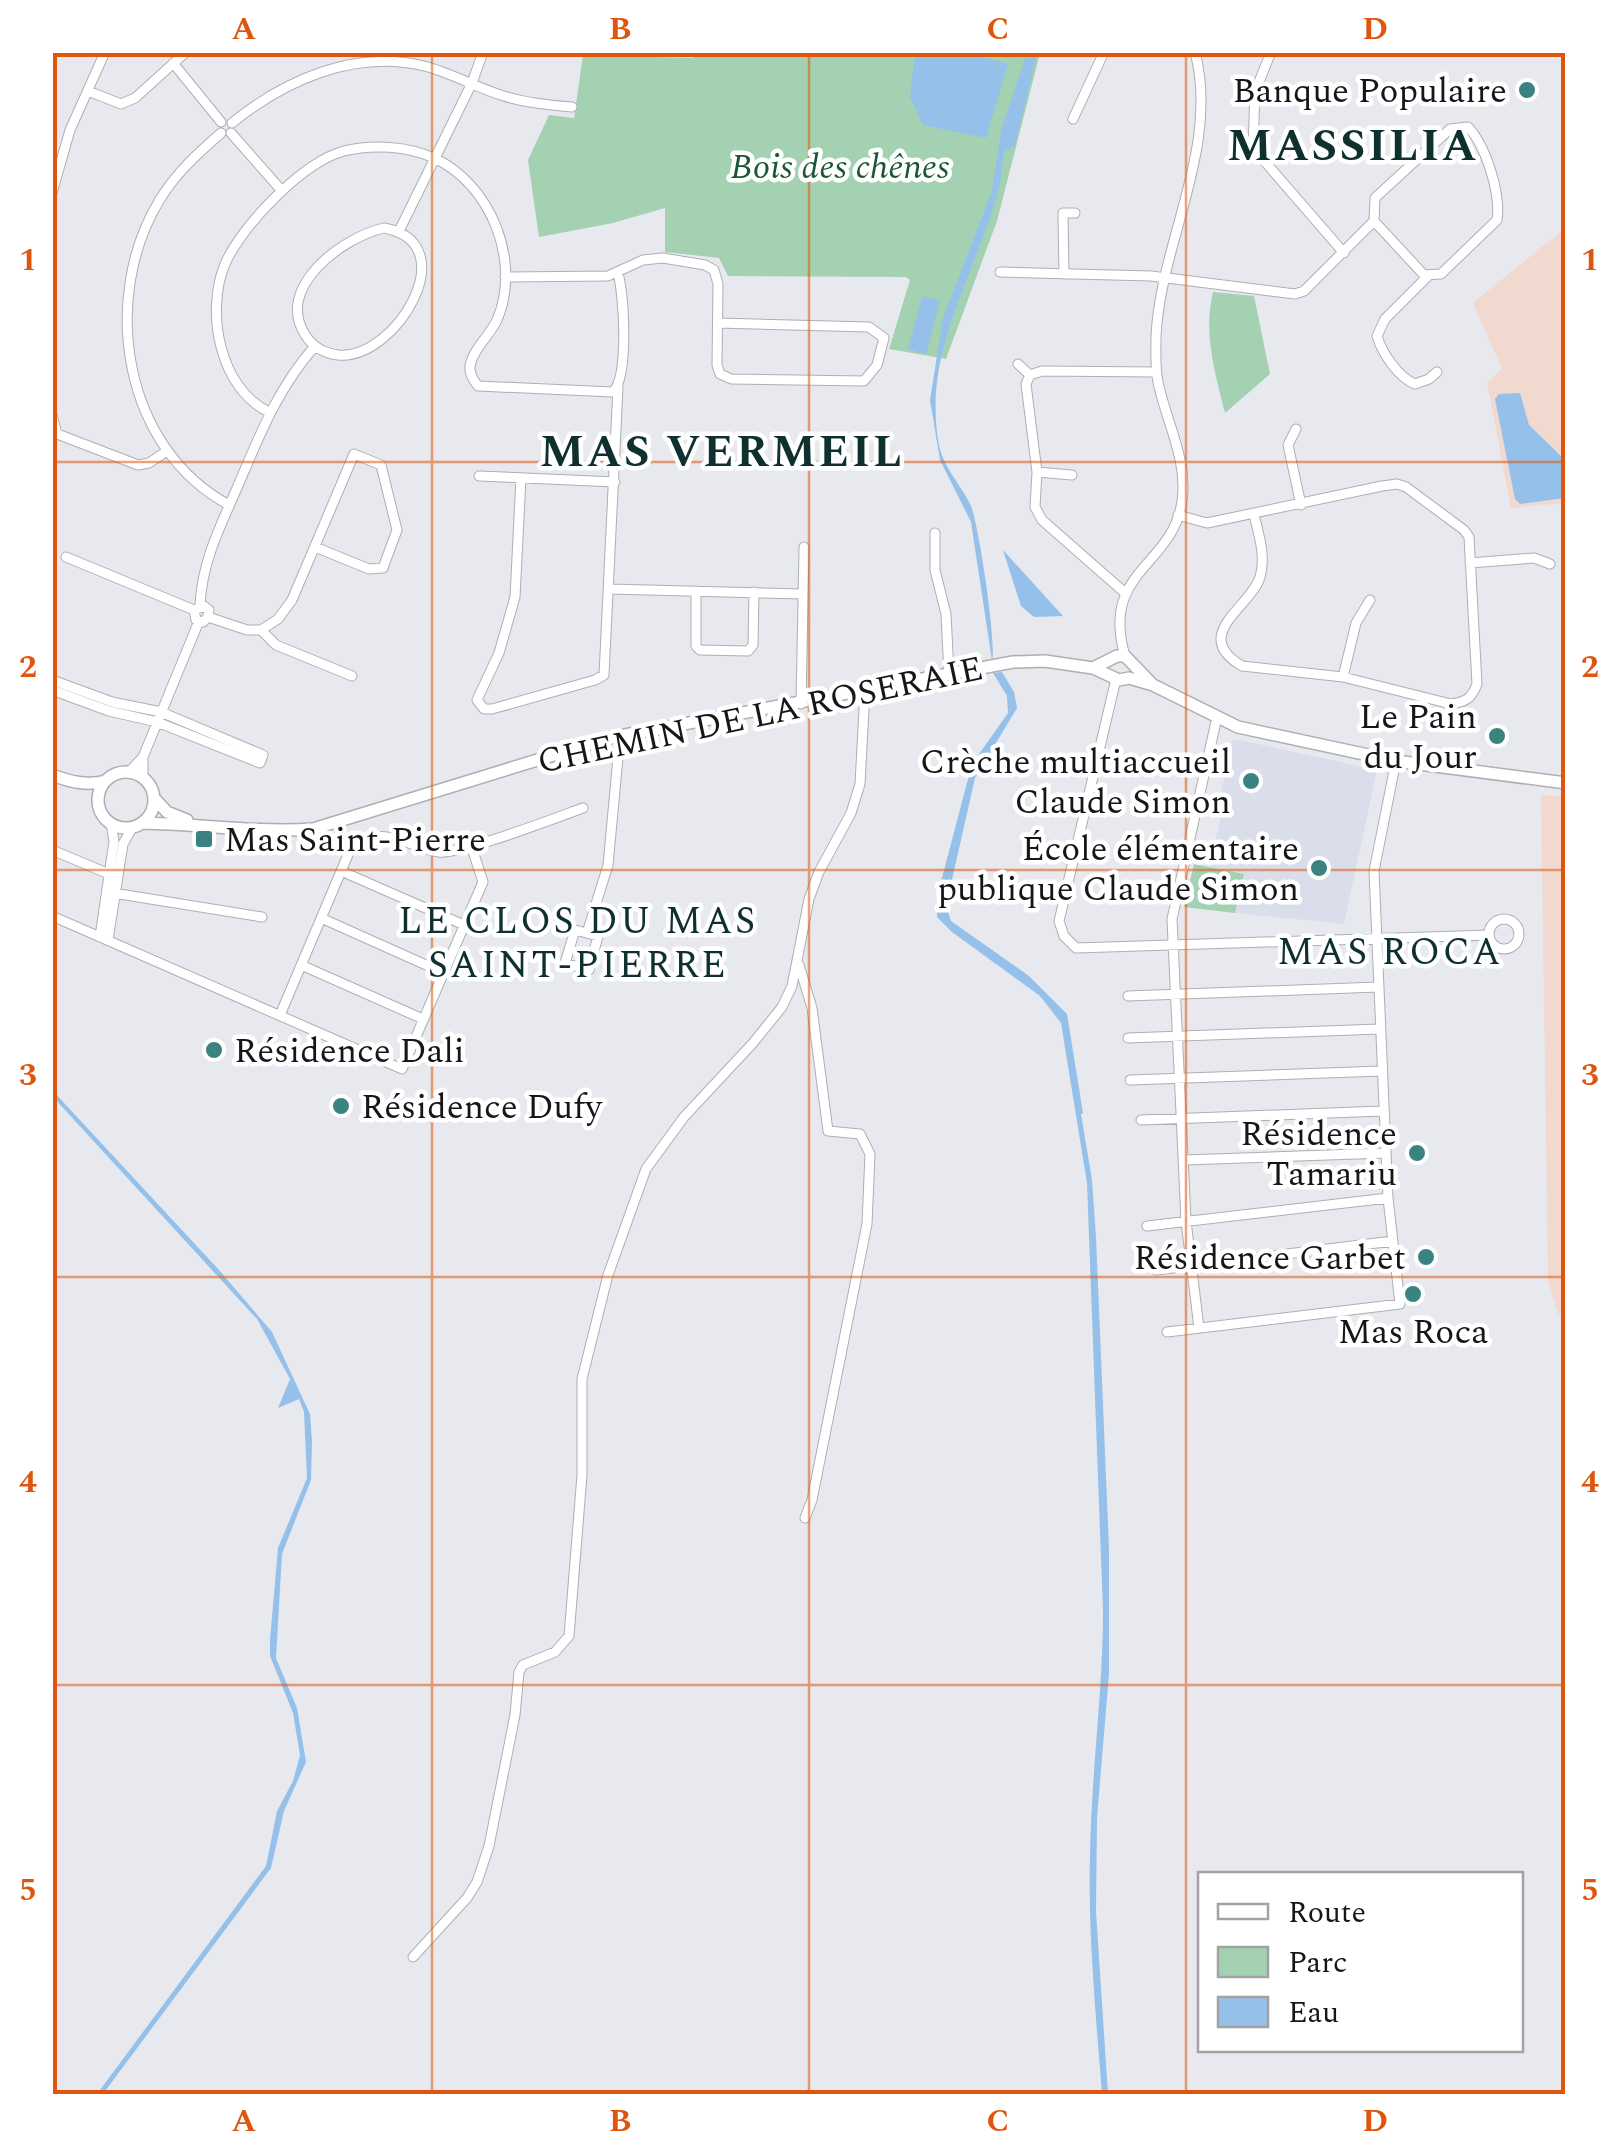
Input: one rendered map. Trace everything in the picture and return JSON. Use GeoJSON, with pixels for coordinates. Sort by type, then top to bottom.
{"type":"FeatureCollection","features":[{"type":"Feature","properties":{"kind":"street"},"geometry":{"type":"LineString","coordinates":[[52,193],[70,130],[106,52]]}},
{"type":"Feature","properties":{"kind":"street"},"geometry":{"type":"LineString","coordinates":[[88,91],[121,104],[136,98],[186,52]]}},
{"type":"Feature","properties":{"kind":"street"},"geometry":{"type":"LineString","coordinates":[[346,52],[348,65]]}},
{"type":"Feature","properties":{"kind":"street"},"geometry":{"type":"LineString","coordinates":[[399,231],[483,52]]}},
{"type":"Feature","properties":{"kind":"street"},"geometry":{"type":"LineString","coordinates":[[1073,118],[1104,52]]}},
{"type":"Feature","properties":{"kind":"street"},"geometry":{"type":"LineString","coordinates":[[1195,52],[1200,108],[1192,178],[1156,333],[1156,372],[1182,467],[1182,500],[1172,531],[1124,592],[1120,668],[1059,921],[1064,936],[1076,948],[1490,935]]}},
{"type":"Feature","properties":{"kind":"street"},"geometry":{"type":"LineString","coordinates":[[1272,52],[1255,92],[1254,148],[1344,252]]}},
{"type":"Feature","properties":{"kind":"street"},"geometry":{"type":"LineString","coordinates":[[174,62],[282,191]]}},
{"type":"Feature","properties":{"kind":"street"},"geometry":{"type":"LineString","coordinates":[[230,505],[197,481],[154,433],[138,392],[126,327],[126,296],[137,249],[177,173],[261,100],[294,82],[348,65],[390,62],[424,66],[516,99],[572,107]]}},
{"type":"Feature","properties":{"kind":"street"},"geometry":{"type":"LineString","coordinates":[[1000,272],[1166,279],[1295,294],[1304,291],[1374,221],[1375,198],[1450,129],[1468,127],[1482,142],[1499,209],[1496,220],[1441,274],[1428,276],[1385,319],[1376,336],[1407,381],[1415,384],[1437,372]]}},
{"type":"Feature","properties":{"kind":"street"},"geometry":{"type":"LineString","coordinates":[[269,412],[246,397],[223,356],[217,315],[224,266],[251,225],[282,191],[341,152],[385,146],[434,158],[464,178],[490,212],[505,277],[496,322],[470,362],[478,386],[613,392],[622,378],[622,290],[618,273]]}},
{"type":"Feature","properties":{"kind":"street"},"geometry":{"type":"LineString","coordinates":[[1064,274],[1063,213],[1075,213]]}},
{"type":"Feature","properties":{"kind":"street"},"geometry":{"type":"LineString","coordinates":[[1374,221],[1428,276]]}},
{"type":"Feature","properties":{"kind":"street"},"geometry":{"type":"LineString","coordinates":[[384,228],[399,231],[413,246],[424,273],[412,304],[392,328],[355,355],[328,353],[315,346],[299,320],[303,288],[324,260],[345,242],[384,228]]}},
{"type":"Feature","properties":{"kind":"street"},"geometry":{"type":"LineString","coordinates":[[505,277],[608,276],[643,260],[663,258],[705,265],[714,270],[718,284],[717,364],[720,374],[731,380],[864,381],[877,366],[884,338],[870,327],[718,323]]}},
{"type":"Feature","properties":{"kind":"street"},"geometry":{"type":"LineString","coordinates":[[197,608],[207,556],[269,412],[294,370],[315,346]]}},
{"type":"Feature","properties":{"kind":"street"},"geometry":{"type":"LineString","coordinates":[[1018,364],[1030,374]]}},
{"type":"Feature","properties":{"kind":"street"},"geometry":{"type":"LineString","coordinates":[[1030,374],[1156,372]]}},
{"type":"Feature","properties":{"kind":"street"},"geometry":{"type":"LineString","coordinates":[[1030,374],[1026,384],[1037,472],[1035,507],[1042,520],[1124,592]]}},
{"type":"Feature","properties":{"kind":"street"},"geometry":{"type":"LineString","coordinates":[[520,478],[516,597],[499,654],[477,700],[480,706],[492,709],[604,675],[618,387]]}},
{"type":"Feature","properties":{"kind":"street"},"geometry":{"type":"LineString","coordinates":[[52,415],[55,433],[138,465],[168,451]]}},
{"type":"Feature","properties":{"kind":"street"},"geometry":{"type":"LineString","coordinates":[[1296,429],[1288,445],[1301,506]]}},
{"type":"Feature","properties":{"kind":"street"},"geometry":{"type":"LineString","coordinates":[[204,620],[262,630],[278,619],[292,600],[314,548],[354,454],[380,465],[396,530],[382,568],[369,569],[314,548]]}},
{"type":"Feature","properties":{"kind":"street"},"geometry":{"type":"LineString","coordinates":[[1037,472],[1072,475]]}},
{"type":"Feature","properties":{"kind":"street"},"geometry":{"type":"LineString","coordinates":[[479,476],[615,482]]}},
{"type":"Feature","properties":{"kind":"street"},"geometry":{"type":"LineString","coordinates":[[1178,515],[1207,523],[1397,484],[1468,536],[1477,684],[1473,696],[1451,704],[1343,678],[1242,666],[1232,660],[1224,649],[1224,626],[1257,585],[1261,574],[1263,558],[1254,515]]}},
{"type":"Feature","properties":{"kind":"street"},"geometry":{"type":"LineString","coordinates":[[935,533],[935,570],[946,614],[949,674]]}},
{"type":"Feature","properties":{"kind":"street"},"geometry":{"type":"LineString","coordinates":[[802,704],[804,547]]}},
{"type":"Feature","properties":{"kind":"street"},"geometry":{"type":"LineString","coordinates":[[66,557],[197,608],[207,608],[143,757],[143,778],[154,798],[150,816],[123,844],[104,939]]}},
{"type":"Feature","properties":{"kind":"street"},"geometry":{"type":"LineString","coordinates":[[1470,564],[1534,558],[1550,564]]}},
{"type":"Feature","properties":{"kind":"street"},"geometry":{"type":"LineString","coordinates":[[609,589],[803,594]]}},
{"type":"Feature","properties":{"kind":"street"},"geometry":{"type":"LineString","coordinates":[[696,591],[696,646],[700,650],[748,651],[753,645],[754,592]]}},
{"type":"Feature","properties":{"kind":"street"},"geometry":{"type":"LineString","coordinates":[[1343,678],[1356,623],[1370,600]]}},
{"type":"Feature","properties":{"kind":"street"},"geometry":{"type":"LineString","coordinates":[[262,630],[276,645],[352,676]]}},
{"type":"Feature","properties":{"kind":"street","name":"CHEMIN DE LA ROSERAIE"},"geometry":{"type":"LineString","coordinates":[[138,825],[196,824],[268,832],[313,829],[620,736],[1013,662],[1046,661],[1120,668],[1238,727],[1396,760],[1566,783]]}},
{"type":"Feature","properties":{"kind":"street"},"geometry":{"type":"LineString","coordinates":[[52,680],[159,717],[263,755],[260,763],[159,717],[109,711],[52,690]]}},
{"type":"Feature","properties":{"kind":"street"},"geometry":{"type":"LineString","coordinates":[[413,1957],[477,1882],[490,1846],[515,1715],[519,1672],[523,1665],[555,1652],[569,1636],[582,1476],[582,1379],[608,1274],[640,1182],[684,1117],[753,1043],[782,1007],[792,986],[809,899],[851,813],[860,784],[865,691]]}},
{"type":"Feature","properties":{"kind":"street"},"geometry":{"type":"LineString","coordinates":[[1198,1328],[1186,1221],[1172,920],[1218,717]]}},
{"type":"Feature","properties":{"kind":"street"},"geometry":{"type":"LineString","coordinates":[[586,933],[608,865],[620,736]]}},
{"type":"Feature","properties":{"kind":"street"},"geometry":{"type":"LineString","coordinates":[[52,775],[93,784],[128,772],[143,757]]}},
{"type":"Feature","properties":{"kind":"street"},"geometry":{"type":"LineString","coordinates":[[1167,1332],[1400,1304],[1388,1198],[1374,871],[1396,760]]}},
{"type":"Feature","properties":{"kind":"street"},"geometry":{"type":"LineString","coordinates":[[128,772],[143,778]]}},
{"type":"Feature","properties":{"kind":"street"},"geometry":{"type":"LineString","coordinates":[[99,804],[108,780]]}},
{"type":"Feature","properties":{"kind":"street"},"geometry":{"type":"LineString","coordinates":[[73,782],[99,804],[111,823],[111,893]]}},
{"type":"Feature","properties":{"kind":"street","name":"CHEMIN DE LA ROSERAIE"},"geometry":{"type":"LineString","coordinates":[[154,798],[167,812],[196,824]]}},
{"type":"Feature","properties":{"kind":"street"},"geometry":{"type":"LineString","coordinates":[[280,1016],[350,850],[359,843],[394,836],[442,853],[584,808]]}},
{"type":"Feature","properties":{"kind":"street"},"geometry":{"type":"LineString","coordinates":[[111,823],[138,825]]}},
{"type":"Feature","properties":{"kind":"street"},"geometry":{"type":"LineString","coordinates":[[52,916],[402,1069],[483,882],[472,846]]}},
{"type":"Feature","properties":{"kind":"street"},"geometry":{"type":"LineString","coordinates":[[52,850],[109,874]]}},
{"type":"Feature","properties":{"kind":"street"},"geometry":{"type":"LineString","coordinates":[[341,871],[464,925]]}},
{"type":"Feature","properties":{"kind":"street"},"geometry":{"type":"LineString","coordinates":[[111,893],[262,918]]}},
{"type":"Feature","properties":{"kind":"street"},"geometry":{"type":"LineString","coordinates":[[321,918],[444,973]]}},
{"type":"Feature","properties":{"kind":"street"},"geometry":{"type":"LineString","coordinates":[[576,930],[586,933],[598,936],[589,970],[564,963],[576,930]]}},
{"type":"Feature","properties":{"kind":"street"},"geometry":{"type":"LineString","coordinates":[[798,962],[812,1008],[828,1131],[860,1134],[870,1154],[867,1224],[812,1500],[805,1518]]}},
{"type":"Feature","properties":{"kind":"street"},"geometry":{"type":"LineString","coordinates":[[302,965],[424,1019]]}},
{"type":"Feature","properties":{"kind":"street"},"geometry":{"type":"LineString","coordinates":[[1128,996],[1378,987]]}},
{"type":"Feature","properties":{"kind":"street"},"geometry":{"type":"LineString","coordinates":[[1128,1038],[1380,1028]]}},
{"type":"Feature","properties":{"kind":"street"},"geometry":{"type":"LineString","coordinates":[[1130,1080],[1381,1070]]}},
{"type":"Feature","properties":{"kind":"street"},"geometry":{"type":"LineString","coordinates":[[1141,1120],[1383,1111]]}},
{"type":"Feature","properties":{"kind":"street"},"geometry":{"type":"LineString","coordinates":[[1184,1160],[1386,1153]]}},
{"type":"Feature","properties":{"kind":"street"},"geometry":{"type":"LineString","coordinates":[[1147,1226],[1388,1198]]}},
{"type":"Feature","properties":{"kind":"street"},"geometry":{"type":"LineString","coordinates":[[1156,1270],[1393,1241]]}},
{"type":"Feature","properties":{"kind":"shaded area"},"geometry":{"type":"Polygon","coordinates":[[[1565,228],[1565,503],[1511,508],[1487,382],[1502,369],[1473,303],[1565,228]]]}},
{"type":"Feature","properties":{"kind":"shaded area"},"geometry":{"type":"Polygon","coordinates":[[[1235,739],[1377,770],[1344,924],[1235,913],[1244,874],[1210,867],[1224,801],[1220,798],[1235,739]]]}},
{"type":"Feature","properties":{"kind":"shaded area"},"geometry":{"type":"Polygon","coordinates":[[[1541,795],[1566,796],[1565,1315],[1558,1314],[1548,1281],[1541,795]]]}},
{"type":"Feature","properties":{"kind":"green space","name":"Bois des chênes"},"geometry":{"type":"Polygon","coordinates":[[[694,52],[1040,53],[997,221],[946,359],[889,349],[910,280],[906,277],[728,276],[719,258],[665,252],[665,208],[539,237],[528,160],[549,115],[574,118],[583,55],[693,58],[694,52]]]}},
{"type":"Feature","properties":{"kind":"green space"},"geometry":{"type":"Polygon","coordinates":[[[1213,292],[1254,296],[1270,374],[1225,413],[1210,338],[1213,292]]]}},
{"type":"Feature","properties":{"kind":"green space"},"geometry":{"type":"Polygon","coordinates":[[[1194,864],[1244,874],[1235,913],[1184,907],[1194,864]]]}},
{"type":"Feature","properties":{"kind":"water"},"geometry":{"type":"Polygon","coordinates":[[[915,53],[968,53],[1008,64],[986,138],[923,125],[910,97],[915,53]]]}},
{"type":"Feature","properties":{"kind":"water"},"geometry":{"type":"Polygon","coordinates":[[[1027,53],[1037,53],[1015,146],[1004,151],[997,196],[952,318],[937,380],[939,445],[974,518],[990,611],[992,661],[971,522],[940,460],[930,400],[943,318],[992,191],[1001,131],[1027,53]]]}},
{"type":"Feature","properties":{"kind":"water"},"geometry":{"type":"Polygon","coordinates":[[[922,296],[940,300],[926,354],[908,349],[922,296]]]}},
{"type":"Feature","properties":{"kind":"water"},"geometry":{"type":"Polygon","coordinates":[[[1520,393],[1529,425],[1565,460],[1565,498],[1520,504],[1515,499],[1495,399],[1499,394],[1520,393]]]}},
{"type":"Feature","properties":{"kind":"water"},"geometry":{"type":"Polygon","coordinates":[[[1003,550],[1063,616],[1034,617],[1021,606],[1003,550]]]}},
{"type":"Feature","properties":{"kind":"water"},"geometry":{"type":"Polygon","coordinates":[[[1002,672],[1014,692],[1017,708],[975,778],[946,906],[951,921],[1029,976],[1067,1014],[1083,1113],[1096,1237],[1109,1549],[1109,1674],[1097,1818],[1096,1912],[1108,2094],[1102,2094],[1090,1916],[1103,1611],[1087,1183],[1061,1023],[1040,996],[937,917],[938,893],[972,764],[1008,713],[1007,696],[993,673],[1002,672]]]}},
{"type":"Feature","properties":{"kind":"water"},"geometry":{"type":"Polygon","coordinates":[[[53,1091],[272,1332],[310,1414],[312,1441],[311,1480],[282,1554],[276,1658],[297,1708],[306,1762],[284,1811],[271,1868],[103,2094],[97,2094],[266,1866],[277,1811],[293,1781],[300,1755],[293,1713],[270,1656],[270,1640],[278,1548],[307,1478],[304,1412],[299,1399],[278,1408],[290,1379],[257,1319],[53,1097],[53,1091]]]}},
{"type":"Feature","properties":{"kind":"place","name":"Banque Populaire"},"geometry":{"type":"Point","coordinates":[1527,90]}},
{"type":"Feature","properties":{"kind":"place","name":"Le Pain du Jour"},"geometry":{"type":"Point","coordinates":[1497,736]}},
{"type":"Feature","properties":{"kind":"place","name":"Crèche multiaccueil Claude Simon"},"geometry":{"type":"Point","coordinates":[1251,781]}},
{"type":"Feature","properties":{"kind":"place","name":"Mas Saint-Pierre"},"geometry":{"type":"Point","coordinates":[204,839]}},
{"type":"Feature","properties":{"kind":"place","name":"École élémentaire publique Claude Simon"},"geometry":{"type":"Point","coordinates":[1319,868]}},
{"type":"Feature","properties":{"kind":"place","name":"Résidence Dali"},"geometry":{"type":"Point","coordinates":[214,1050]}},
{"type":"Feature","properties":{"kind":"place","name":"Résidence Dufy"},"geometry":{"type":"Point","coordinates":[341,1106]}},
{"type":"Feature","properties":{"kind":"place","name":"Résidence Tamariu"},"geometry":{"type":"Point","coordinates":[1417,1153]}},
{"type":"Feature","properties":{"kind":"place","name":"Résidence Garbet"},"geometry":{"type":"Point","coordinates":[1426,1257]}},
{"type":"Feature","properties":{"kind":"place","name":"Mas Roca"},"geometry":{"type":"Point","coordinates":[1413,1294]}},
{"type":"Feature","properties":{"kind":"district","name":"MASSILIA"},"geometry":{"type":"Point","coordinates":[1353,144]}},
{"type":"Feature","properties":{"kind":"district","name":"MAS VERMEIL"},"geometry":{"type":"Point","coordinates":[722,450]}},
{"type":"Feature","properties":{"kind":"district","name":"LE CLOS DU MAS SAINT-PIERRE"},"geometry":{"type":"Point","coordinates":[578,942]}},
{"type":"Feature","properties":{"kind":"district","name":"MAS ROCA"},"geometry":{"type":"Point","coordinates":[1390,951]}}]}
